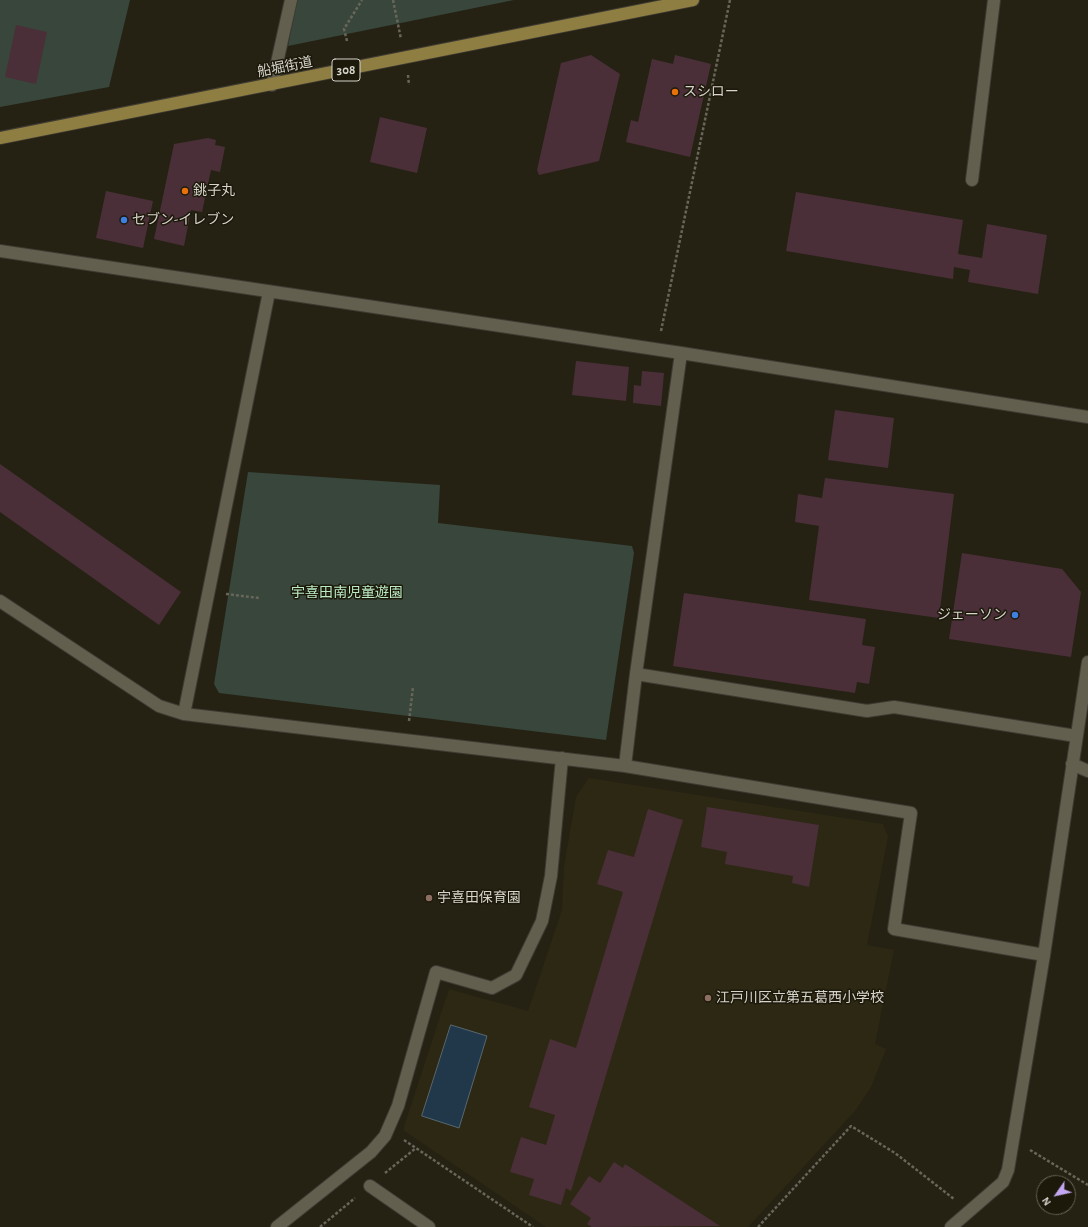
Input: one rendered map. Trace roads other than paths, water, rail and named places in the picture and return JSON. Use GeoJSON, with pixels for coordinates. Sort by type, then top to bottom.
{"type":"FeatureCollection","features":[{"type":"Feature","properties":{"kind":"main road","name":"船堀街道"},"geometry":{"type":"LineString","coordinates":[[0,138],[693,0]]}},
{"type":"Feature","properties":{"kind":"street"},"geometry":{"type":"LineString","coordinates":[[272,85],[291,0]]}},
{"type":"Feature","properties":{"kind":"street"},"geometry":{"type":"LineString","coordinates":[[972,180],[994,0]]}},
{"type":"Feature","properties":{"kind":"street"},"geometry":{"type":"LineString","coordinates":[[0,251],[657,349],[1088,417]]}},
{"type":"Feature","properties":{"kind":"street"},"geometry":{"type":"LineString","coordinates":[[184,714],[269,292]]}},
{"type":"Feature","properties":{"kind":"street"},"geometry":{"type":"LineString","coordinates":[[625,766],[636,674],[681,353]]}},
{"type":"Feature","properties":{"kind":"street"},"geometry":{"type":"LineString","coordinates":[[0,601],[159,706],[184,714],[625,766],[911,813],[894,929],[1044,955]]}},
{"type":"Feature","properties":{"kind":"street"},"geometry":{"type":"LineString","coordinates":[[951,1227],[1002,1182],[1008,1170],[1044,955],[1088,662]]}},
{"type":"Feature","properties":{"kind":"street"},"geometry":{"type":"LineString","coordinates":[[636,674],[867,711],[894,707],[1076,736]]}},
{"type":"Feature","properties":{"kind":"street"},"geometry":{"type":"LineString","coordinates":[[277,1227],[371,1152],[385,1136],[387,1128],[398,1106],[436,972],[492,988],[516,975],[542,921],[551,876],[562,758]]}},
{"type":"Feature","properties":{"kind":"street"},"geometry":{"type":"LineString","coordinates":[[1072,764],[1088,771]]}},
{"type":"Feature","properties":{"kind":"street"},"geometry":{"type":"LineString","coordinates":[[370,1186],[430,1227]]}},
{"type":"Feature","properties":{"kind":"water"},"geometry":{"type":"Polygon","coordinates":[[[451,1025],[487,1036],[459,1128],[422,1116],[451,1025]]]}},
{"type":"Feature","properties":{"kind":"place","name":"スシロー"},"geometry":{"type":"Point","coordinates":[675,92]}},
{"type":"Feature","properties":{"kind":"place","name":"銚子丸"},"geometry":{"type":"Point","coordinates":[185,191]}},
{"type":"Feature","properties":{"kind":"place","name":"セブン-イレブン"},"geometry":{"type":"Point","coordinates":[124,220]}},
{"type":"Feature","properties":{"kind":"place","name":"ジェーソン"},"geometry":{"type":"Point","coordinates":[1015,615]}},
{"type":"Feature","properties":{"kind":"place","name":"宇喜田保育園"},"geometry":{"type":"Point","coordinates":[429,898]}},
{"type":"Feature","properties":{"kind":"place","name":"江戸川区立第五葛西小学校"},"geometry":{"type":"Point","coordinates":[708,998]}},
{"type":"Feature","properties":{"kind":"park label","name":"宇喜田南児童遊園"},"geometry":{"type":"Point","coordinates":[347,593]}}]}
